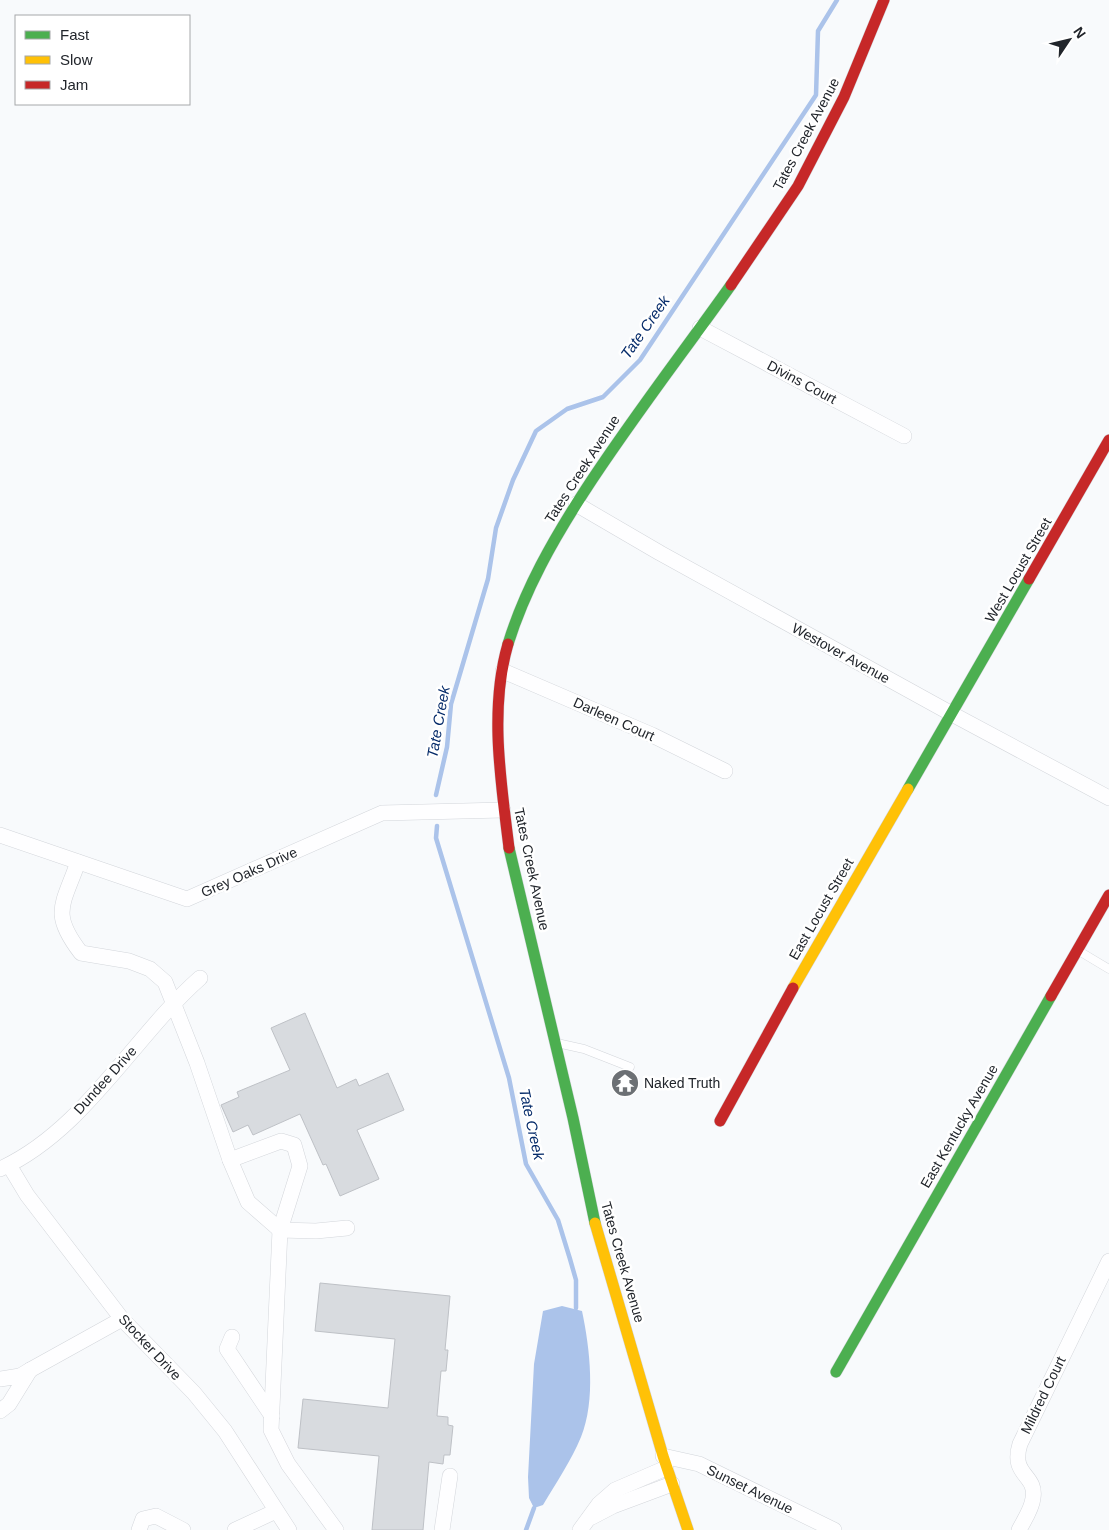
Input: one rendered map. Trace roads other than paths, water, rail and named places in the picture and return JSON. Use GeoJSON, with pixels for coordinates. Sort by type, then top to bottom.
{"type":"FeatureCollection","features":[{"type":"Feature","properties":{"kind":"main road","name":"Tates Creek Avenue"},"geometry":{"type":"LineString","coordinates":[[688,1530],[665,1462],[597,1232],[509,849],[503,810],[497,728],[502,671],[515,621],[529,587],[576,504],[630,423],[752,256],[809,168],[844,98],[884,0]]}},
{"type":"Feature","properties":{"kind":"main road","name":"West Locust Street"},"geometry":{"type":"LineString","coordinates":[[952,714],[1109,440]]}},
{"type":"Feature","properties":{"kind":"main road","name":"East Locust Street"},"geometry":{"type":"LineString","coordinates":[[720,1122],[781,1009],[952,714]]}},
{"type":"Feature","properties":{"kind":"main road","name":"East Kentucky Avenue"},"geometry":{"type":"LineString","coordinates":[[836,1372],[1109,895]]}},
{"type":"Feature","properties":{"kind":"street","name":"Divins Court"},"geometry":{"type":"LineString","coordinates":[[700,328],[904,436]]}},
{"type":"Feature","properties":{"kind":"street","name":"Westover Avenue"},"geometry":{"type":"LineString","coordinates":[[576,504],[660,553],[1109,798]]}},
{"type":"Feature","properties":{"kind":"street","name":"Darleen Court"},"geometry":{"type":"LineString","coordinates":[[502,671],[652,735],[725,771]]}},
{"type":"Feature","properties":{"kind":"street","name":"Grey Oaks Drive"},"geometry":{"type":"LineString","coordinates":[[0,835],[187,899],[382,813],[503,810]]}},
{"type":"Feature","properties":{"kind":"street"},"geometry":{"type":"LineString","coordinates":[[78,862],[60,913],[67,935],[81,953],[129,961],[150,969],[165,982],[197,1063],[230,1160],[248,1202],[280,1230],[316,1231],[347,1228]]}},
{"type":"Feature","properties":{"kind":"street","name":"Dundee Drive"},"geometry":{"type":"LineString","coordinates":[[4,1167],[42,1142],[83,1107],[173,1002],[200,978]]}},
{"type":"Feature","properties":{"kind":"street"},"geometry":{"type":"LineString","coordinates":[[230,1160],[281,1141],[294,1146],[300,1166],[280,1230],[279,1286],[271,1430],[288,1464],[336,1530]]}},
{"type":"Feature","properties":{"kind":"street","name":"Stocker Drive"},"geometry":{"type":"LineString","coordinates":[[4,1167],[56,1230],[122,1319],[215,1419],[289,1530]]}},
{"type":"Feature","properties":{"kind":"street","name":"Mildred Court"},"geometry":{"type":"LineString","coordinates":[[1019,1530],[1034,1497],[1033,1487],[1017,1464],[1016,1455],[1109,1261]]}},
{"type":"Feature","properties":{"kind":"street"},"geometry":{"type":"LineString","coordinates":[[0,1379],[20,1376],[122,1319]]}},
{"type":"Feature","properties":{"kind":"street"},"geometry":{"type":"LineString","coordinates":[[232,1338],[227,1349],[272,1416]]}},
{"type":"Feature","properties":{"kind":"street"},"geometry":{"type":"LineString","coordinates":[[0,1411],[9,1404],[30,1370]]}},
{"type":"Feature","properties":{"kind":"street"},"geometry":{"type":"LineString","coordinates":[[584,1525],[599,1504],[615,1490],[665,1462]]}},
{"type":"Feature","properties":{"kind":"street","name":"Sunset Avenue"},"geometry":{"type":"LineString","coordinates":[[665,1462],[699,1464],[834,1530]]}},
{"type":"Feature","properties":{"kind":"street"},"geometry":{"type":"LineString","coordinates":[[442,1530],[450,1476]]}},
{"type":"Feature","properties":{"kind":"street"},"geometry":{"type":"LineString","coordinates":[[584,1525],[613,1506],[672,1484]]}},
{"type":"Feature","properties":{"kind":"street"},"geometry":{"type":"LineString","coordinates":[[235,1530],[276,1511]]}},
{"type":"Feature","properties":{"kind":"street"},"geometry":{"type":"LineString","coordinates":[[138,1530],[143,1519],[156,1516],[183,1530]]}},
{"type":"Feature","properties":{"kind":"lane"},"geometry":{"type":"LineString","coordinates":[[1077,950],[1109,970]]}},
{"type":"Feature","properties":{"kind":"lane"},"geometry":{"type":"LineString","coordinates":[[555,1043],[584,1049],[630,1067]]}},
{"type":"Feature","properties":{"kind":"water"},"geometry":{"type":"Polygon","coordinates":[[[562,1306],[582,1311],[589,1358],[589,1407],[586,1423],[573,1455],[543,1505],[534,1508],[529,1498],[528,1477],[534,1364],[543,1311],[562,1306]]]}},
{"type":"Feature","properties":{"kind":"waterway","name":"Tate Creek"},"geometry":{"type":"LineString","coordinates":[[436,795],[447,747],[451,704],[488,579],[496,528],[513,480],[536,431],[567,409],[603,397],[640,360],[816,95],[818,31],[837,0]]}},
{"type":"Feature","properties":{"kind":"waterway","name":"Tate Creek"},"geometry":{"type":"LineString","coordinates":[[437,826],[436,838],[509,1078],[526,1164],[558,1220],[576,1280],[576,1308]]}},
{"type":"Feature","properties":{"kind":"waterway","name":"Tate Creek"},"geometry":{"type":"LineString","coordinates":[[526,1530],[534,1508]]}},
{"type":"Feature","properties":{"kind":"place","name":"Naked Truth"},"geometry":{"type":"Point","coordinates":[625,1083]}}]}
